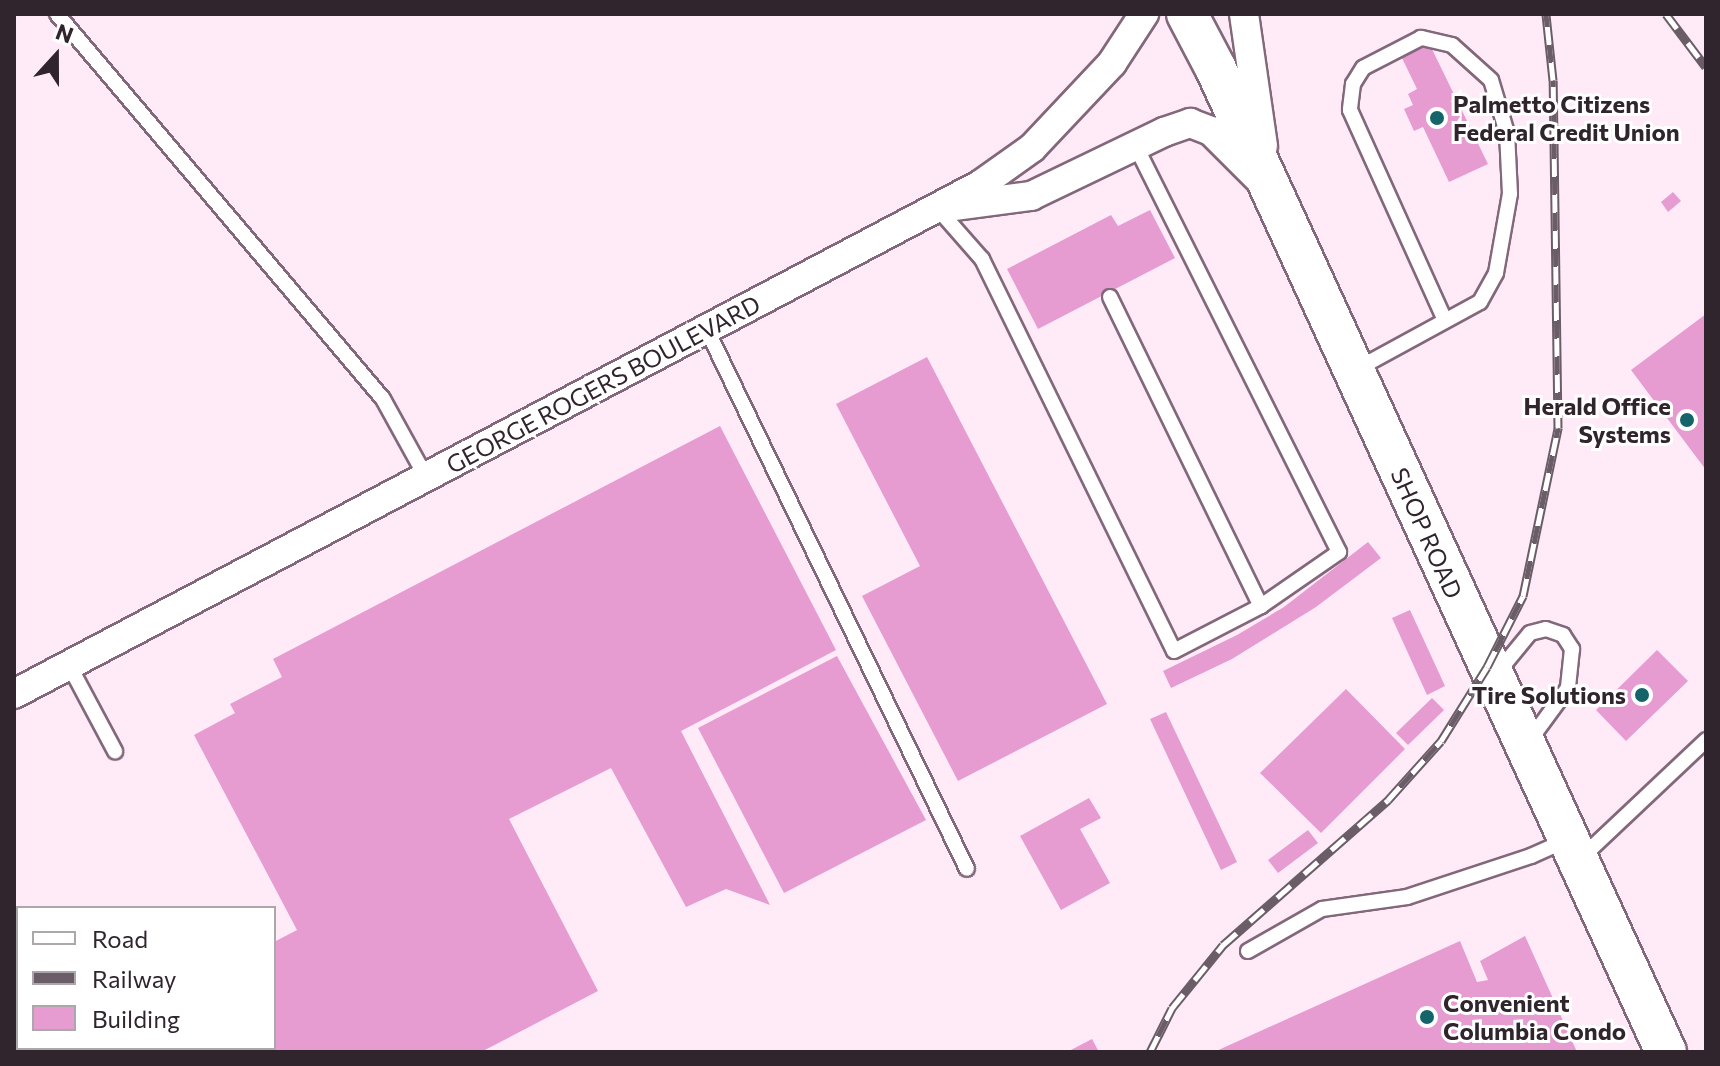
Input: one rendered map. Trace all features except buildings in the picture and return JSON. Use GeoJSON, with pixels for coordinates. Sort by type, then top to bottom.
{"type":"FeatureCollection","features":[{"type":"Feature","properties":{"kind":"street","name":"GEORGE ROGERS BOULEVARD"},"geometry":{"type":"LineString","coordinates":[[14,694],[980,185],[1032,148],[1112,63],[1144,14]]}},
{"type":"Feature","properties":{"kind":"street","name":"SHOP ROAD"},"geometry":{"type":"LineString","coordinates":[[1187,14],[1666,1052]]}},
{"type":"Feature","properties":{"kind":"street"},"geometry":{"type":"LineString","coordinates":[[1244,14],[1270,190]]}},
{"type":"Feature","properties":{"kind":"street"},"geometry":{"type":"LineString","coordinates":[[938,209],[1031,196],[1135,145],[1190,123],[1211,131],[1270,190]]}},
{"type":"Feature","properties":{"kind":"lane"},"geometry":{"type":"LineString","coordinates":[[57,14],[383,399],[426,477]]}},
{"type":"Feature","properties":{"kind":"lane"},"geometry":{"type":"LineString","coordinates":[[1353,372],[1480,302],[1496,273],[1510,194],[1507,133],[1491,80],[1452,45],[1421,38],[1363,68],[1353,84],[1350,110],[1445,320]]}},
{"type":"Feature","properties":{"kind":"lane"},"geometry":{"type":"LineString","coordinates":[[938,209],[982,259],[1174,651],[1261,606],[1339,552],[1135,145]]}},
{"type":"Feature","properties":{"kind":"lane"},"geometry":{"type":"LineString","coordinates":[[1110,297],[1261,606]]}},
{"type":"Feature","properties":{"kind":"lane"},"geometry":{"type":"LineString","coordinates":[[707,330],[967,869]]}},
{"type":"Feature","properties":{"kind":"lane"},"geometry":{"type":"LineString","coordinates":[[1493,680],[1530,633],[1546,629],[1563,635],[1572,649],[1568,688],[1557,708],[1524,747]]}},
{"type":"Feature","properties":{"kind":"lane"},"geometry":{"type":"LineString","coordinates":[[69,665],[115,751]]}},
{"type":"Feature","properties":{"kind":"lane"},"geometry":{"type":"LineString","coordinates":[[1248,951],[1322,909],[1407,897],[1531,856],[1572,850],[1706,740]]}},
{"type":"Feature","properties":{"kind":"railway"},"geometry":{"type":"LineString","coordinates":[[1150,1052],[1172,1008],[1223,945],[1388,800],[1441,741],[1487,667],[1523,596],[1558,428],[1553,80],[1546,14]]}},
{"type":"Feature","properties":{"kind":"railway"},"geometry":{"type":"LineString","coordinates":[[1666,14],[1706,67]]}},
{"type":"Feature","properties":{"kind":"place","name":"Palmetto Citizens Federal Credit Union"},"geometry":{"type":"Point","coordinates":[1437,118]}},
{"type":"Feature","properties":{"kind":"place","name":"Herald Office Systems"},"geometry":{"type":"Point","coordinates":[1687,420]}},
{"type":"Feature","properties":{"kind":"place","name":"Tire Solutions"},"geometry":{"type":"Point","coordinates":[1642,695]}},
{"type":"Feature","properties":{"kind":"place","name":"Convenient Columbia Condo"},"geometry":{"type":"Point","coordinates":[1427,1017]}}]}
